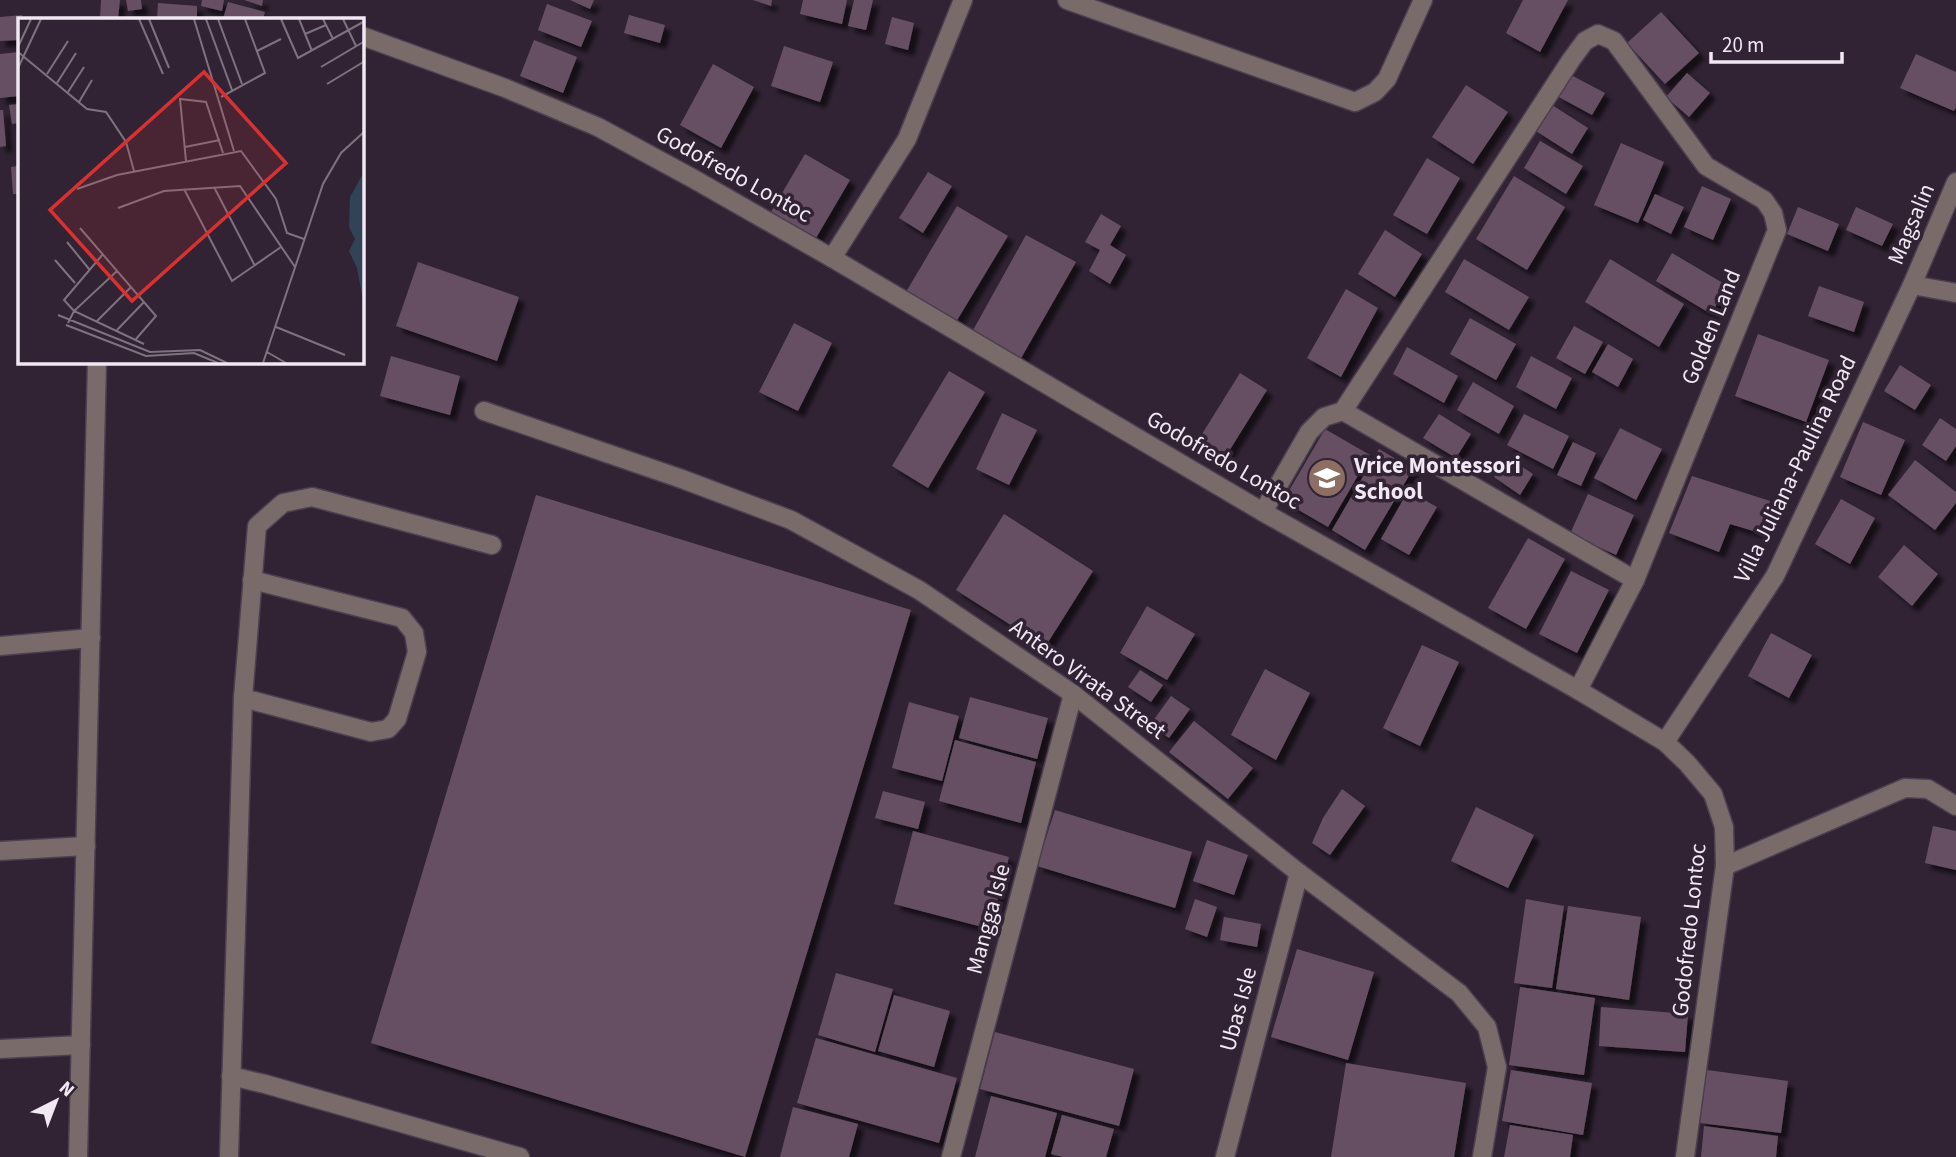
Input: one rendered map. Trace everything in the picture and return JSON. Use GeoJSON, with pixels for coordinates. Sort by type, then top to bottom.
{"type":"FeatureCollection","features":[{"type":"Feature","properties":{"kind":"street"},"geometry":{"type":"LineString","coordinates":[[832,258],[907,139],[963,0]]}},
{"type":"Feature","properties":{"kind":"street"},"geometry":{"type":"LineString","coordinates":[[1067,0],[1355,102],[1375,92],[1387,79],[1423,0]]}},
{"type":"Feature","properties":{"kind":"street","name":"Golden Land"},"geometry":{"type":"LineString","coordinates":[[1343,411],[1571,60],[1585,41],[1598,34],[1614,41],[1706,166],[1764,200],[1773,213],[1777,230],[1635,580],[1578,690]]}},
{"type":"Feature","properties":{"kind":"street","name":"Godofredo Lontoc"},"geometry":{"type":"LineString","coordinates":[[364,37],[505,88],[598,127],[832,258],[1263,512],[1665,742],[1713,794],[1724,827],[1725,866],[1685,1157]]}},
{"type":"Feature","properties":{"kind":"street","name":"Magsalin"},"geometry":{"type":"LineString","coordinates":[[1912,285],[1956,182]]}},
{"type":"Feature","properties":{"kind":"street"},"geometry":{"type":"LineString","coordinates":[[1912,285],[1956,293]]}},
{"type":"Feature","properties":{"kind":"street","name":"Villa Juliana-Paulina Road"},"geometry":{"type":"LineString","coordinates":[[1665,742],[1775,576],[1912,285]]}},
{"type":"Feature","properties":{"kind":"street"},"geometry":{"type":"LineString","coordinates":[[79,1157],[97,364]]}},
{"type":"Feature","properties":{"kind":"street","name":"Antero Virata Street"},"geometry":{"type":"LineString","coordinates":[[484,411],[682,479],[791,520],[919,590],[1073,694],[1299,873],[1459,993],[1486,1027],[1497,1067],[1482,1157]]}},
{"type":"Feature","properties":{"kind":"street"},"geometry":{"type":"LineString","coordinates":[[1263,512],[1309,432],[1324,417],[1343,411],[1635,580]]}},
{"type":"Feature","properties":{"kind":"street"},"geometry":{"type":"LineString","coordinates":[[229,1157],[243,698],[257,526],[283,503],[312,497],[492,545]]}},
{"type":"Feature","properties":{"kind":"street"},"geometry":{"type":"LineString","coordinates":[[243,698],[372,732],[388,729],[397,719],[417,652],[414,633],[402,618],[252,580]]}},
{"type":"Feature","properties":{"kind":"street"},"geometry":{"type":"LineString","coordinates":[[0,646],[90,638]]}},
{"type":"Feature","properties":{"kind":"street","name":"Mangga Isle"},"geometry":{"type":"LineString","coordinates":[[951,1157],[1073,694]]}},
{"type":"Feature","properties":{"kind":"street"},"geometry":{"type":"LineString","coordinates":[[1725,866],[1905,788],[1928,789],[1956,806]]}},
{"type":"Feature","properties":{"kind":"street"},"geometry":{"type":"LineString","coordinates":[[0,851],[86,846]]}},
{"type":"Feature","properties":{"kind":"street","name":"Ubas Isle"},"geometry":{"type":"LineString","coordinates":[[1225,1157],[1299,873]]}},
{"type":"Feature","properties":{"kind":"street"},"geometry":{"type":"LineString","coordinates":[[0,1049],[81,1045]]}},
{"type":"Feature","properties":{"kind":"street"},"geometry":{"type":"LineString","coordinates":[[231,1076],[520,1157]]}},
{"type":"Feature","properties":{"kind":"building"},"geometry":{"type":"Polygon","coordinates":[[[101,0],[120,0],[118,18],[100,18],[101,0]]]}},
{"type":"Feature","properties":{"kind":"building"},"geometry":{"type":"Polygon","coordinates":[[[126,0],[141,0],[142,9],[128,11],[126,0]]]}},
{"type":"Feature","properties":{"kind":"building"},"geometry":{"type":"Polygon","coordinates":[[[202,0],[224,0],[222,11],[201,6],[202,0]]]}},
{"type":"Feature","properties":{"kind":"building"},"geometry":{"type":"Polygon","coordinates":[[[244,0],[263,0],[262,6],[244,0]]]}},
{"type":"Feature","properties":{"kind":"building"},"geometry":{"type":"Polygon","coordinates":[[[570,0],[594,0],[590,9],[570,0]]]}},
{"type":"Feature","properties":{"kind":"building"},"geometry":{"type":"Polygon","coordinates":[[[753,0],[772,0],[771,6],[753,0]]]}},
{"type":"Feature","properties":{"kind":"building"},"geometry":{"type":"Polygon","coordinates":[[[803,0],[847,0],[842,24],[800,14],[803,0]]]}},
{"type":"Feature","properties":{"kind":"building"},"geometry":{"type":"Polygon","coordinates":[[[854,0],[873,0],[866,30],[848,26],[854,0]]]}},
{"type":"Feature","properties":{"kind":"building"},"geometry":{"type":"Polygon","coordinates":[[[1523,0],[1568,0],[1540,52],[1506,33],[1523,0]]]}},
{"type":"Feature","properties":{"kind":"building"},"geometry":{"type":"Polygon","coordinates":[[[228,2],[265,12],[263,18],[223,18],[228,2]]]}},
{"type":"Feature","properties":{"kind":"building"},"geometry":{"type":"Polygon","coordinates":[[[158,3],[197,6],[197,18],[157,18],[158,3]]]}},
{"type":"Feature","properties":{"kind":"building"},"geometry":{"type":"Polygon","coordinates":[[[547,4],[592,21],[581,47],[538,30],[547,4]]]}},
{"type":"Feature","properties":{"kind":"building"},"geometry":{"type":"Polygon","coordinates":[[[1661,12],[1699,53],[1665,84],[1627,43],[1661,12]]]}},
{"type":"Feature","properties":{"kind":"building"},"geometry":{"type":"Polygon","coordinates":[[[22,15],[22,18],[18,18],[18,40],[0,41],[0,17],[22,15]]]}},
{"type":"Feature","properties":{"kind":"building"},"geometry":{"type":"Polygon","coordinates":[[[629,15],[665,25],[660,43],[624,33],[629,15]]]}},
{"type":"Feature","properties":{"kind":"building"},"geometry":{"type":"Polygon","coordinates":[[[892,17],[914,23],[908,50],[885,44],[892,17]]]}},
{"type":"Feature","properties":{"kind":"building"},"geometry":{"type":"Polygon","coordinates":[[[534,40],[577,57],[563,93],[520,76],[534,40]]]}},
{"type":"Feature","properties":{"kind":"building"},"geometry":{"type":"Polygon","coordinates":[[[784,46],[833,62],[820,102],[771,86],[784,46]]]}},
{"type":"Feature","properties":{"kind":"building"},"geometry":{"type":"Polygon","coordinates":[[[18,52],[18,96],[0,98],[0,54],[18,52]]]}},
{"type":"Feature","properties":{"kind":"building"},"geometry":{"type":"Polygon","coordinates":[[[1916,54],[1956,72],[1954,111],[1900,88],[1916,54]]]}},
{"type":"Feature","properties":{"kind":"building"},"geometry":{"type":"Polygon","coordinates":[[[713,64],[754,87],[721,148],[680,125],[713,64]]]}},
{"type":"Feature","properties":{"kind":"building"},"geometry":{"type":"Polygon","coordinates":[[[1687,73],[1710,93],[1689,117],[1666,97],[1687,73]]]}},
{"type":"Feature","properties":{"kind":"building"},"geometry":{"type":"Polygon","coordinates":[[[1569,74],[1605,93],[1592,115],[1557,96],[1569,74]]]}},
{"type":"Feature","properties":{"kind":"building"},"geometry":{"type":"Polygon","coordinates":[[[1466,85],[1508,112],[1473,164],[1432,137],[1466,85]]]}},
{"type":"Feature","properties":{"kind":"building"},"geometry":{"type":"Polygon","coordinates":[[[18,104],[18,123],[12,124],[9,105],[18,104]]]}},
{"type":"Feature","properties":{"kind":"building"},"geometry":{"type":"Polygon","coordinates":[[[1552,105],[1588,128],[1572,154],[1536,131],[1552,105]]]}},
{"type":"Feature","properties":{"kind":"building"},"geometry":{"type":"Polygon","coordinates":[[[0,110],[3,110],[6,146],[0,147],[0,110]]]}},
{"type":"Feature","properties":{"kind":"building"},"geometry":{"type":"Polygon","coordinates":[[[1540,141],[1583,166],[1566,194],[1524,168],[1540,141]]]}},
{"type":"Feature","properties":{"kind":"building"},"geometry":{"type":"Polygon","coordinates":[[[1621,143],[1664,162],[1638,223],[1594,205],[1621,143]]]}},
{"type":"Feature","properties":{"kind":"building"},"geometry":{"type":"Polygon","coordinates":[[[805,154],[850,180],[816,238],[771,212],[805,154]]]}},
{"type":"Feature","properties":{"kind":"building"},"geometry":{"type":"Polygon","coordinates":[[[1427,158],[1460,178],[1427,234],[1393,215],[1427,158]]]}},
{"type":"Feature","properties":{"kind":"building"},"geometry":{"type":"Polygon","coordinates":[[[18,166],[18,194],[13,194],[11,167],[18,166]]]}},
{"type":"Feature","properties":{"kind":"building"},"geometry":{"type":"Polygon","coordinates":[[[928,172],[952,186],[923,233],[899,218],[928,172]]]}},
{"type":"Feature","properties":{"kind":"building"},"geometry":{"type":"Polygon","coordinates":[[[1514,176],[1565,207],[1527,270],[1476,239],[1514,176]]]}},
{"type":"Feature","properties":{"kind":"building"},"geometry":{"type":"Polygon","coordinates":[[[1702,186],[1731,199],[1713,240],[1684,227],[1702,186]]]}},
{"type":"Feature","properties":{"kind":"building"},"geometry":{"type":"Polygon","coordinates":[[[1655,194],[1684,207],[1671,234],[1643,220],[1655,194]]]}},
{"type":"Feature","properties":{"kind":"building"},"geometry":{"type":"Polygon","coordinates":[[[957,206],[1008,236],[956,322],[906,292],[957,206]]]}},
{"type":"Feature","properties":{"kind":"building"},"geometry":{"type":"Polygon","coordinates":[[[1798,207],[1839,224],[1828,251],[1787,234],[1798,207]]]}},
{"type":"Feature","properties":{"kind":"building"},"geometry":{"type":"Polygon","coordinates":[[[1856,207],[1893,224],[1882,246],[1846,230],[1856,207]]]}},
{"type":"Feature","properties":{"kind":"building"},"geometry":{"type":"Polygon","coordinates":[[[1101,214],[1121,226],[1110,245],[1126,255],[1110,284],[1089,271],[1100,250],[1085,242],[1101,214]]]}},
{"type":"Feature","properties":{"kind":"building"},"geometry":{"type":"Polygon","coordinates":[[[1385,230],[1422,254],[1395,297],[1358,274],[1385,230]]]}},
{"type":"Feature","properties":{"kind":"building"},"geometry":{"type":"Polygon","coordinates":[[[1026,235],[1076,262],[1020,360],[972,332],[1026,235]]]}},
{"type":"Feature","properties":{"kind":"building"},"geometry":{"type":"Polygon","coordinates":[[[1672,253],[1728,286],[1711,314],[1656,281],[1672,253]]]}},
{"type":"Feature","properties":{"kind":"building"},"geometry":{"type":"Polygon","coordinates":[[[1464,259],[1529,297],[1509,330],[1445,292],[1464,259]]]}},
{"type":"Feature","properties":{"kind":"building"},"geometry":{"type":"Polygon","coordinates":[[[1610,259],[1684,304],[1659,347],[1585,302],[1610,259]]]}},
{"type":"Feature","properties":{"kind":"building"},"geometry":{"type":"Polygon","coordinates":[[[418,262],[519,297],[497,361],[396,326],[418,262]]]}},
{"type":"Feature","properties":{"kind":"building"},"geometry":{"type":"Polygon","coordinates":[[[1819,286],[1864,302],[1854,332],[1808,316],[1819,286]]]}},
{"type":"Feature","properties":{"kind":"building"},"geometry":{"type":"Polygon","coordinates":[[[1346,289],[1378,308],[1341,377],[1307,358],[1346,289]]]}},
{"type":"Feature","properties":{"kind":"building"},"geometry":{"type":"Polygon","coordinates":[[[1470,318],[1516,344],[1496,380],[1450,354],[1470,318]]]}},
{"type":"Feature","properties":{"kind":"building"},"geometry":{"type":"Polygon","coordinates":[[[794,323],[832,343],[798,411],[759,392],[794,323]]]}},
{"type":"Feature","properties":{"kind":"building"},"geometry":{"type":"Polygon","coordinates":[[[1574,326],[1603,342],[1585,374],[1556,358],[1574,326]]]}},
{"type":"Feature","properties":{"kind":"building"},"geometry":{"type":"Polygon","coordinates":[[[1758,334],[1829,360],[1806,422],[1735,396],[1758,334]]]}},
{"type":"Feature","properties":{"kind":"building"},"geometry":{"type":"Polygon","coordinates":[[[1608,344],[1633,359],[1618,387],[1592,372],[1608,344]]]}},
{"type":"Feature","properties":{"kind":"building"},"geometry":{"type":"Polygon","coordinates":[[[1407,347],[1458,376],[1444,403],[1393,374],[1407,347]]]}},
{"type":"Feature","properties":{"kind":"building"},"geometry":{"type":"Polygon","coordinates":[[[391,356],[460,376],[450,415],[380,396],[391,356]]]}},
{"type":"Feature","properties":{"kind":"building"},"geometry":{"type":"Polygon","coordinates":[[[1531,356],[1572,378],[1556,409],[1516,387],[1531,356]]]}},
{"type":"Feature","properties":{"kind":"building"},"geometry":{"type":"Polygon","coordinates":[[[1900,365],[1931,385],[1915,410],[1884,391],[1900,365]]]}},
{"type":"Feature","properties":{"kind":"building"},"geometry":{"type":"Polygon","coordinates":[[[949,371],[985,392],[928,488],[892,466],[949,371]]]}},
{"type":"Feature","properties":{"kind":"building"},"geometry":{"type":"Polygon","coordinates":[[[1240,373],[1267,390],[1221,464],[1194,447],[1240,373]]]}},
{"type":"Feature","properties":{"kind":"building"},"geometry":{"type":"Polygon","coordinates":[[[1473,382],[1514,406],[1499,434],[1457,410],[1473,382]]]}},
{"type":"Feature","properties":{"kind":"building"},"geometry":{"type":"Polygon","coordinates":[[[1002,413],[1037,430],[1009,485],[976,469],[1002,413]]]}},
{"type":"Feature","properties":{"kind":"building"},"geometry":{"type":"Polygon","coordinates":[[[1439,414],[1471,434],[1456,458],[1423,438],[1439,414]]]}},
{"type":"Feature","properties":{"kind":"building"},"geometry":{"type":"Polygon","coordinates":[[[1524,414],[1569,436],[1553,469],[1507,445],[1524,414]]]}},
{"type":"Feature","properties":{"kind":"building"},"geometry":{"type":"Polygon","coordinates":[[[1940,418],[1956,429],[1956,446],[1946,461],[1922,445],[1940,418]]]}},
{"type":"Feature","properties":{"kind":"building"},"geometry":{"type":"Polygon","coordinates":[[[1863,422],[1905,440],[1881,495],[1840,477],[1863,422]]]}},
{"type":"Feature","properties":{"kind":"building"},"geometry":{"type":"Polygon","coordinates":[[[1620,428],[1662,449],[1636,500],[1594,478],[1620,428]]]}},
{"type":"Feature","properties":{"kind":"building","name":"Vrice Montessori School"},"geometry":{"type":"Polygon","coordinates":[[[1325,429],[1370,455],[1328,527],[1283,501],[1325,429]]]}},
{"type":"Feature","properties":{"kind":"building"},"geometry":{"type":"Polygon","coordinates":[[[1573,442],[1596,453],[1581,486],[1557,475],[1573,442]]]}},
{"type":"Feature","properties":{"kind":"building"},"geometry":{"type":"Polygon","coordinates":[[[1379,449],[1413,469],[1365,550],[1332,530],[1379,449]]]}},
{"type":"Feature","properties":{"kind":"building"},"geometry":{"type":"Polygon","coordinates":[[[1507,457],[1533,474],[1520,495],[1494,477],[1507,457]]]}},
{"type":"Feature","properties":{"kind":"building"},"geometry":{"type":"Polygon","coordinates":[[[1915,460],[1956,492],[1956,503],[1935,530],[1888,495],[1915,460]]]}},
{"type":"Feature","properties":{"kind":"building"},"geometry":{"type":"Polygon","coordinates":[[[1692,476],[1770,501],[1760,533],[1730,524],[1719,552],[1669,533],[1692,476]]]}},
{"type":"Feature","properties":{"kind":"building"},"geometry":{"type":"Polygon","coordinates":[[[1408,491],[1437,507],[1409,555],[1381,539],[1408,491]]]}},
{"type":"Feature","properties":{"kind":"building"},"geometry":{"type":"Polygon","coordinates":[[[1588,494],[1634,515],[1616,555],[1570,534],[1588,494]]]}},
{"type":"Feature","properties":{"kind":"building"},"geometry":{"type":"Polygon","coordinates":[[[536,495],[911,610],[745,1157],[371,1043],[536,495]]]}},
{"type":"Feature","properties":{"kind":"building"},"geometry":{"type":"Polygon","coordinates":[[[1841,499],[1875,518],[1850,564],[1815,544],[1841,499]]]}},
{"type":"Feature","properties":{"kind":"building"},"geometry":{"type":"Polygon","coordinates":[[[1004,514],[1093,571],[1045,647],[956,590],[1004,514]]]}},
{"type":"Feature","properties":{"kind":"building"},"geometry":{"type":"Polygon","coordinates":[[[1528,538],[1565,559],[1526,629],[1488,608],[1528,538]]]}},
{"type":"Feature","properties":{"kind":"building"},"geometry":{"type":"Polygon","coordinates":[[[1904,545],[1938,574],[1912,606],[1878,577],[1904,545]]]}},
{"type":"Feature","properties":{"kind":"building"},"geometry":{"type":"Polygon","coordinates":[[[1571,571],[1609,590],[1577,653],[1539,634],[1571,571]]]}},
{"type":"Feature","properties":{"kind":"building"},"geometry":{"type":"Polygon","coordinates":[[[1147,606],[1195,634],[1167,680],[1120,653],[1147,606]]]}},
{"type":"Feature","properties":{"kind":"building"},"geometry":{"type":"Polygon","coordinates":[[[1771,633],[1812,655],[1789,698],[1748,676],[1771,633]]]}},
{"type":"Feature","properties":{"kind":"building"},"geometry":{"type":"Polygon","coordinates":[[[1422,645],[1459,662],[1420,746],[1383,728],[1422,645]]]}},
{"type":"Feature","properties":{"kind":"building"},"geometry":{"type":"Polygon","coordinates":[[[1265,669],[1310,693],[1276,760],[1231,735],[1265,669]]]}},
{"type":"Feature","properties":{"kind":"building"},"geometry":{"type":"Polygon","coordinates":[[[1140,670],[1163,685],[1151,702],[1128,687],[1140,670]]]}},
{"type":"Feature","properties":{"kind":"building"},"geometry":{"type":"Polygon","coordinates":[[[1171,696],[1190,709],[1169,738],[1150,725],[1171,696]]]}},
{"type":"Feature","properties":{"kind":"building"},"geometry":{"type":"Polygon","coordinates":[[[970,697],[1048,718],[1037,759],[959,738],[970,697]]]}},
{"type":"Feature","properties":{"kind":"building"},"geometry":{"type":"Polygon","coordinates":[[[909,702],[959,716],[942,781],[892,768],[909,702]]]}},
{"type":"Feature","properties":{"kind":"building"},"geometry":{"type":"Polygon","coordinates":[[[1194,721],[1253,768],[1228,799],[1169,752],[1194,721]]]}},
{"type":"Feature","properties":{"kind":"building"},"geometry":{"type":"Polygon","coordinates":[[[955,740],[1036,762],[1021,823],[939,801],[955,740]]]}},
{"type":"Feature","properties":{"kind":"building"},"geometry":{"type":"Polygon","coordinates":[[[1342,789],[1365,806],[1330,855],[1312,843],[1323,818],[1342,789]]]}},
{"type":"Feature","properties":{"kind":"building"},"geometry":{"type":"Polygon","coordinates":[[[883,791],[925,802],[918,829],[875,818],[883,791]]]}},
{"type":"Feature","properties":{"kind":"building"},"geometry":{"type":"Polygon","coordinates":[[[1476,807],[1534,835],[1508,888],[1451,861],[1476,807]]]}},
{"type":"Feature","properties":{"kind":"building"},"geometry":{"type":"Polygon","coordinates":[[[1055,810],[1192,852],[1175,908],[1037,866],[1055,810]]]}},
{"type":"Feature","properties":{"kind":"building"},"geometry":{"type":"Polygon","coordinates":[[[1933,826],[1956,831],[1956,870],[1925,863],[1933,826]]]}},
{"type":"Feature","properties":{"kind":"building"},"geometry":{"type":"Polygon","coordinates":[[[913,831],[1009,857],[990,929],[894,904],[913,831]]]}},
{"type":"Feature","properties":{"kind":"building"},"geometry":{"type":"Polygon","coordinates":[[[1207,840],[1248,855],[1234,895],[1193,881],[1207,840]]]}},
{"type":"Feature","properties":{"kind":"building"},"geometry":{"type":"Polygon","coordinates":[[[1195,899],[1217,907],[1207,937],[1185,929],[1195,899]]]}},
{"type":"Feature","properties":{"kind":"building"},"geometry":{"type":"Polygon","coordinates":[[[1526,899],[1564,906],[1552,988],[1514,983],[1526,899]]]}},
{"type":"Feature","properties":{"kind":"building"},"geometry":{"type":"Polygon","coordinates":[[[1568,906],[1641,917],[1629,1000],[1556,989],[1568,906]]]}},
{"type":"Feature","properties":{"kind":"building"},"geometry":{"type":"Polygon","coordinates":[[[1224,917],[1261,924],[1257,947],[1220,940],[1224,917]]]}},
{"type":"Feature","properties":{"kind":"building"},"geometry":{"type":"Polygon","coordinates":[[[1297,949],[1374,972],[1348,1060],[1271,1037],[1297,949]]]}},
{"type":"Feature","properties":{"kind":"building"},"geometry":{"type":"Polygon","coordinates":[[[836,973],[893,989],[875,1052],[818,1035],[836,973]]]}},
{"type":"Feature","properties":{"kind":"building"},"geometry":{"type":"Polygon","coordinates":[[[1520,987],[1595,998],[1584,1075],[1509,1065],[1520,987]]]}},
{"type":"Feature","properties":{"kind":"building"},"geometry":{"type":"Polygon","coordinates":[[[894,995],[950,1011],[934,1067],[878,1051],[894,995]]]}},
{"type":"Feature","properties":{"kind":"building"},"geometry":{"type":"Polygon","coordinates":[[[1601,1007],[1688,1014],[1685,1052],[1599,1046],[1601,1007]]]}},
{"type":"Feature","properties":{"kind":"building"},"geometry":{"type":"Polygon","coordinates":[[[995,1032],[1134,1069],[1119,1126],[980,1089],[995,1032]]]}},
{"type":"Feature","properties":{"kind":"building"},"geometry":{"type":"Polygon","coordinates":[[[816,1038],[957,1078],[939,1143],[797,1103],[816,1038]]]}},
{"type":"Feature","properties":{"kind":"building"},"geometry":{"type":"Polygon","coordinates":[[[1346,1063],[1466,1083],[1454,1157],[1331,1157],[1346,1063]]]}},
{"type":"Feature","properties":{"kind":"building"},"geometry":{"type":"Polygon","coordinates":[[[1511,1070],[1592,1083],[1583,1135],[1502,1121],[1511,1070]]]}},
{"type":"Feature","properties":{"kind":"building"},"geometry":{"type":"Polygon","coordinates":[[[1707,1070],[1788,1081],[1781,1133],[1700,1123],[1707,1070]]]}},
{"type":"Feature","properties":{"kind":"building"},"geometry":{"type":"Polygon","coordinates":[[[991,1096],[1057,1113],[1045,1157],[975,1157],[991,1096]]]}},
{"type":"Feature","properties":{"kind":"building"},"geometry":{"type":"Polygon","coordinates":[[[793,1107],[858,1124],[849,1157],[780,1157],[793,1107]]]}},
{"type":"Feature","properties":{"kind":"building"},"geometry":{"type":"Polygon","coordinates":[[[1062,1115],[1114,1129],[1106,1157],[1063,1157],[1051,1154],[1062,1115]]]}},
{"type":"Feature","properties":{"kind":"building"},"geometry":{"type":"Polygon","coordinates":[[[1510,1125],[1573,1135],[1570,1157],[1504,1157],[1510,1125]]]}},
{"type":"Feature","properties":{"kind":"building"},"geometry":{"type":"Polygon","coordinates":[[[1704,1126],[1778,1136],[1776,1157],[1701,1157],[1704,1126]]]}},
{"type":"Feature","properties":{"kind":"place","name":"Vrice Montessori School"},"geometry":{"type":"Point","coordinates":[1327,478]}}]}
